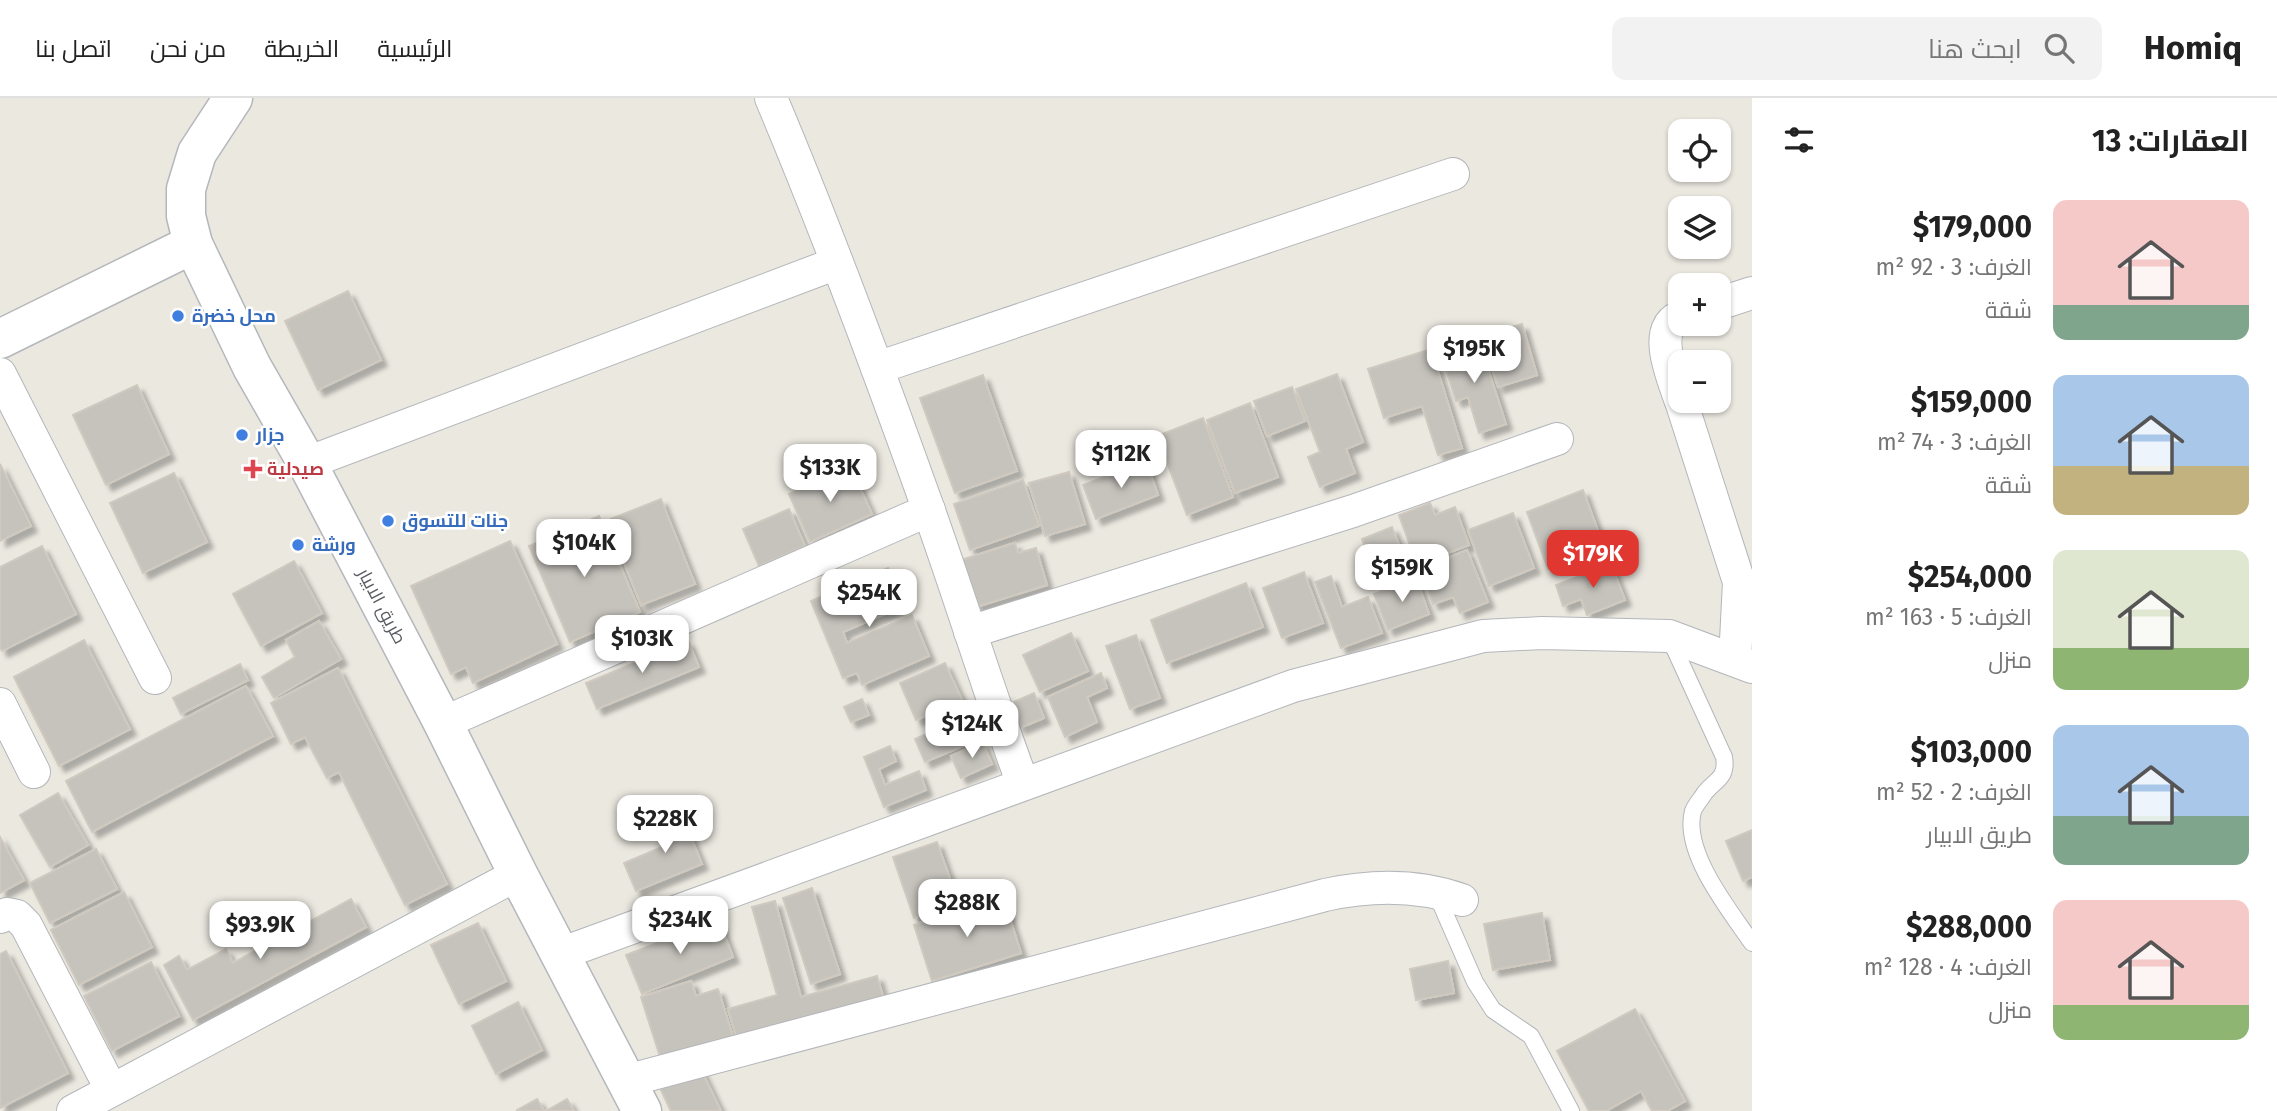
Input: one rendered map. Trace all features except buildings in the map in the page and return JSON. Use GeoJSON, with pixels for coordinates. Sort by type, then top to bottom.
{"type":"FeatureCollection","features":[{"type":"Feature","properties":{"kind":"main road","name":"طريق الابيار"},"geometry":{"type":"LineString","coordinates":[[233,98],[197,153],[186,189],[186,216],[193,244],[252,367],[307,463],[634,1096]]}},
{"type":"Feature","properties":{"kind":"main road"},"geometry":{"type":"LineString","coordinates":[[0,339],[193,244]]}},
{"type":"Feature","properties":{"kind":"street"},"geometry":{"type":"LineString","coordinates":[[771,98],[929,509],[1023,784]]}},
{"type":"Feature","properties":{"kind":"street"},"geometry":{"type":"LineString","coordinates":[[877,368],[1453,174]]}},
{"type":"Feature","properties":{"kind":"street"},"geometry":{"type":"LineString","coordinates":[[307,463],[837,264]]}},
{"type":"Feature","properties":{"kind":"street"},"geometry":{"type":"LineString","coordinates":[[1731,300],[1752,293]]}},
{"type":"Feature","properties":{"kind":"street"},"geometry":{"type":"LineString","coordinates":[[1668,326],[1665,341],[1668,357]]}},
{"type":"Feature","properties":{"kind":"street"},"geometry":{"type":"LineString","coordinates":[[0,374],[155,678]]}},
{"type":"Feature","properties":{"kind":"street"},"geometry":{"type":"LineString","coordinates":[[560,954],[1293,686],[1483,636],[1542,633],[1669,636],[1743,664],[1740,582],[1684,413]]}},
{"type":"Feature","properties":{"kind":"street"},"geometry":{"type":"LineString","coordinates":[[970,632],[1353,510],[1557,439]]}},
{"type":"Feature","properties":{"kind":"street"},"geometry":{"type":"LineString","coordinates":[[443,723],[929,509]]}},
{"type":"Feature","properties":{"kind":"street"},"geometry":{"type":"LineString","coordinates":[[0,704],[34,772]]}},
{"type":"Feature","properties":{"kind":"street"},"geometry":{"type":"LineString","coordinates":[[73,1111],[518,874]]}},
{"type":"Feature","properties":{"kind":"street"},"geometry":{"type":"LineString","coordinates":[[634,1096],[1325,895],[1352,889],[1413,888],[1448,896]]}},
{"type":"Feature","properties":{"kind":"street"},"geometry":{"type":"LineString","coordinates":[[0,918],[7,914],[17,916],[26,925],[111,1089]]}},
{"type":"Feature","properties":{"kind":"lane"},"geometry":{"type":"LineString","coordinates":[[1669,636],[1724,757],[1726,767],[1721,778],[1705,791],[1693,810],[1692,826],[1698,853],[1710,881],[1752,943]]}},
{"type":"Feature","properties":{"kind":"lane"},"geometry":{"type":"LineString","coordinates":[[1448,896],[1475,982],[1493,1010],[1531,1036],[1571,1111]]}},
{"type":"Feature","properties":{"kind":"place","name":"محل خضرة"},"geometry":{"type":"Point","coordinates":[178,316]}},
{"type":"Feature","properties":{"kind":"place","name":"جزار"},"geometry":{"type":"Point","coordinates":[242,435]}},
{"type":"Feature","properties":{"kind":"place","name":"صيدلية"},"geometry":{"type":"Point","coordinates":[253,469]}},
{"type":"Feature","properties":{"kind":"place","name":"جنات للتسوق"},"geometry":{"type":"Point","coordinates":[388,521]}},
{"type":"Feature","properties":{"kind":"place","name":"ورشة"},"geometry":{"type":"Point","coordinates":[298,545]}}]}
